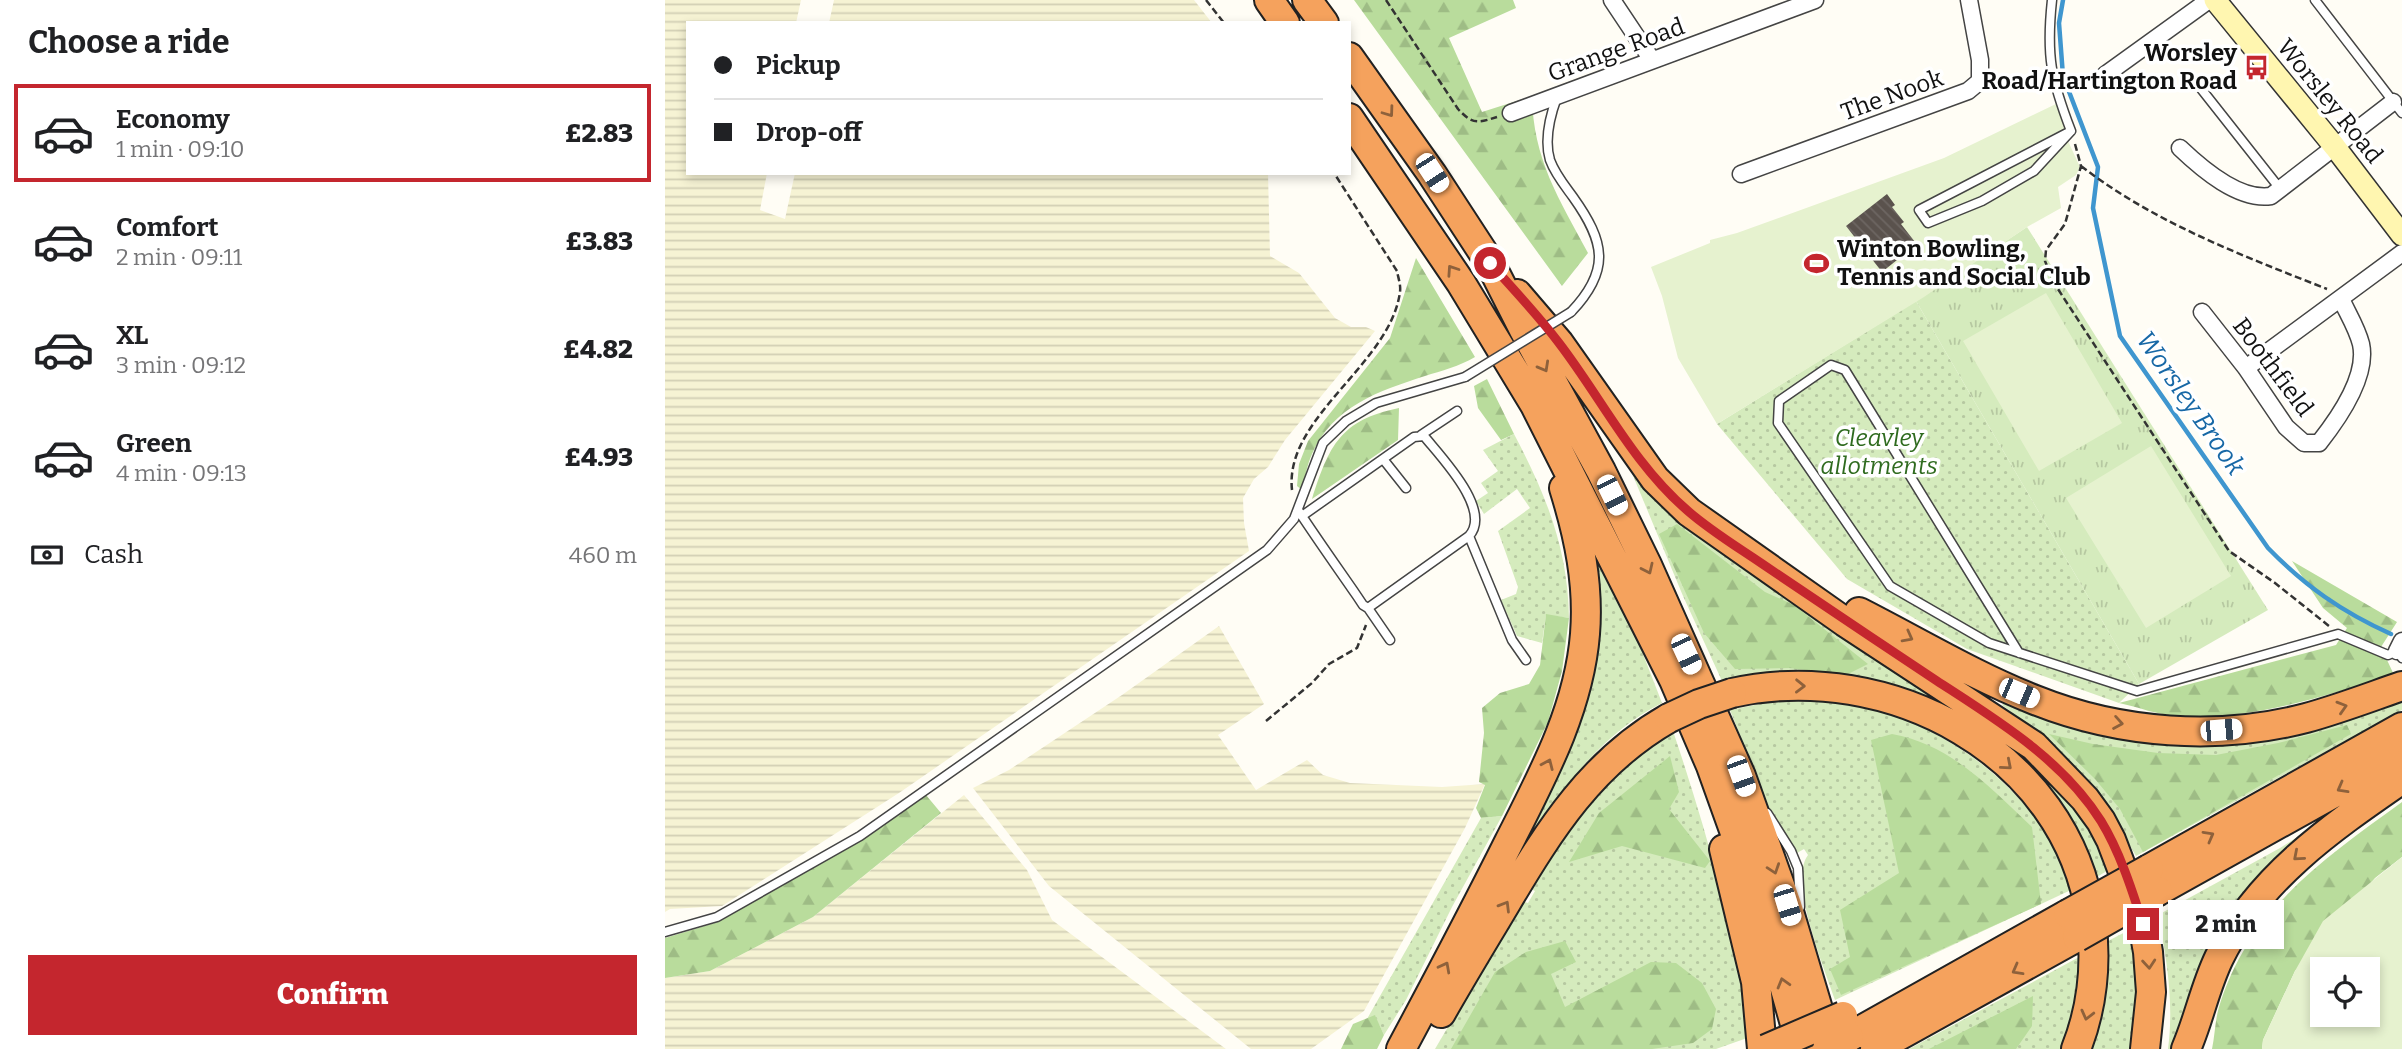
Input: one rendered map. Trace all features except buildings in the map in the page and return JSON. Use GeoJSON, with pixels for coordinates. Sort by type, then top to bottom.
{"type":"FeatureCollection","features":[{"type":"Feature","properties":{"kind":"highway"},"geometry":{"type":"LineString","coordinates":[[1269,0],[1284,21]]}},
{"type":"Feature","properties":{"kind":"highway"},"geometry":{"type":"LineString","coordinates":[[1307,0],[1323,21]]}},
{"type":"Feature","properties":{"kind":"highway"},"geometry":{"type":"LineString","coordinates":[[1351,60],[1432,173],[1490,263],[1601,471],[1647,565],[1741,776],[1801,952],[1837,1038]]}},
{"type":"Feature","properties":{"kind":"highway"},"geometry":{"type":"LineString","coordinates":[[1351,121],[1461,283],[1535,405],[1674,681],[1711,765],[1763,911],[1802,1049]]}},
{"type":"Feature","properties":{"kind":"highway"},"geometry":{"type":"LineString","coordinates":[[1490,263],[1559,343],[1610,419],[1655,479],[1689,513],[1845,622],[1981,709],[2033,746],[2085,799],[2111,840],[2143,924],[2151,992],[2145,1049]]}},
{"type":"Feature","properties":{"kind":"highway"},"geometry":{"type":"LineString","coordinates":[[1401,1049],[1541,780],[1570,705],[1585,636],[1585,576],[1573,516],[1541,431],[1488,328]]}},
{"type":"Feature","properties":{"kind":"highway"},"geometry":{"type":"LineString","coordinates":[[1760,562],[2003,686],[2061,709],[2111,722],[2180,731],[2259,727],[2306,718],[2402,686]]}},
{"type":"Feature","properties":{"kind":"highway"},"geometry":{"type":"LineString","coordinates":[[1674,681],[1724,849],[1740,913],[1756,982],[1764,1049],[1837,1038],[2038,930],[2072,925]]}},
{"type":"Feature","properties":{"kind":"highway"},"geometry":{"type":"LineString","coordinates":[[1420,1049],[1553,827],[1613,757],[1631,741],[1699,704],[1732,693],[1804,685],[1875,694],[1929,713],[1991,751],[2024,780],[2054,817],[2065,834],[2079,868],[2090,911],[2095,958],[2087,1019],[2076,1049]]}},
{"type":"Feature","properties":{"kind":"highway"},"geometry":{"type":"LineString","coordinates":[[2153,880],[2402,727]]}},
{"type":"Feature","properties":{"kind":"highway"},"geometry":{"type":"LineString","coordinates":[[1875,1049],[2072,925],[2153,880],[2402,755]]}},
{"type":"Feature","properties":{"kind":"highway"},"geometry":{"type":"LineString","coordinates":[[2189,1046],[2219,957],[2239,922],[2257,899],[2289,864],[2308,848],[2345,818],[2402,779]]}},
{"type":"Feature","properties":{"kind":"main road","name":"Worsley Road"},"geometry":{"type":"LineString","coordinates":[[2215,0],[2335,147],[2402,235]]}},
{"type":"Feature","properties":{"kind":"street"},"geometry":{"type":"LineString","coordinates":[[1612,0],[1652,60]]}},
{"type":"Feature","properties":{"kind":"street","name":"Grange Road"},"geometry":{"type":"LineString","coordinates":[[1511,113],[1652,60],[1781,6],[1815,0]]}},
{"type":"Feature","properties":{"kind":"street","name":"The Nook"},"geometry":{"type":"LineString","coordinates":[[1741,174],[1968,91],[1980,81],[1980,60],[1969,0]]}},
{"type":"Feature","properties":{"kind":"street"},"geometry":{"type":"LineString","coordinates":[[2105,75],[2209,0]]}},
{"type":"Feature","properties":{"kind":"street"},"geometry":{"type":"LineString","coordinates":[[2180,148],[2241,194],[2261,198],[2281,190],[2335,147],[2398,108]]}},
{"type":"Feature","properties":{"kind":"street"},"geometry":{"type":"LineString","coordinates":[[2246,369],[2402,253]]}},
{"type":"Feature","properties":{"kind":"street","name":"Boothfield"},"geometry":{"type":"LineString","coordinates":[[2202,312],[2286,427],[2304,443],[2319,443],[2333,425],[2360,374],[2361,347],[2341,299]]}},
{"type":"Feature","properties":{"kind":"lane"},"geometry":{"type":"LineString","coordinates":[[2052,0],[2048,53],[2055,87],[2071,131]]}},
{"type":"Feature","properties":{"kind":"lane"},"geometry":{"type":"LineString","coordinates":[[2315,0],[2398,108]]}},
{"type":"Feature","properties":{"kind":"lane"},"geometry":{"type":"LineString","coordinates":[[2195,81],[2281,190]]}},
{"type":"Feature","properties":{"kind":"lane"},"geometry":{"type":"LineString","coordinates":[[1300,513],[1323,443],[1346,421],[1376,403],[1465,377],[1571,312],[1587,295],[1598,274],[1597,244],[1588,219],[1550,160],[1550,116],[1557,96]]}},
{"type":"Feature","properties":{"kind":"lane"},"geometry":{"type":"LineString","coordinates":[[2071,131],[2034,172],[1982,201],[1928,223],[1919,210],[2071,131]]}},
{"type":"Feature","properties":{"kind":"lane"},"geometry":{"type":"LineString","coordinates":[[2019,653],[1845,370],[1831,365],[1779,401],[1778,423],[1890,586],[1989,643],[2019,653],[2137,691],[2338,634],[2388,655],[2400,650]]}},
{"type":"Feature","properties":{"kind":"lane"},"geometry":{"type":"LineString","coordinates":[[665,932],[717,917],[860,836],[1268,550],[1300,513],[1457,411]]}},
{"type":"Feature","properties":{"kind":"lane"},"geometry":{"type":"LineString","coordinates":[[1370,610],[1469,536],[1474,528],[1472,503],[1461,483],[1421,435]]}},
{"type":"Feature","properties":{"kind":"lane"},"geometry":{"type":"LineString","coordinates":[[1384,458],[1406,488]]}},
{"type":"Feature","properties":{"kind":"lane"},"geometry":{"type":"LineString","coordinates":[[1300,513],[1390,640]]}},
{"type":"Feature","properties":{"kind":"lane"},"geometry":{"type":"LineString","coordinates":[[1469,536],[1512,640],[1526,660]]}},
{"type":"Feature","properties":{"kind":"path"},"geometry":{"type":"LineString","coordinates":[[1206,0],[1222,21]]}},
{"type":"Feature","properties":{"kind":"path"},"geometry":{"type":"LineString","coordinates":[[1386,0],[1441,87],[1467,119],[1479,122],[1511,113]]}},
{"type":"Feature","properties":{"kind":"path"},"geometry":{"type":"LineString","coordinates":[[2071,131],[2081,166],[2065,224],[2046,250],[2045,261],[2054,283],[2229,551],[2275,583],[2338,634]]}},
{"type":"Feature","properties":{"kind":"path"},"geometry":{"type":"LineString","coordinates":[[2081,166],[2131,202],[2183,229],[2330,291],[2341,299]]}},
{"type":"Feature","properties":{"kind":"path"},"geometry":{"type":"LineString","coordinates":[[1300,513],[1292,488],[1291,468],[1303,440],[1351,375],[1376,349],[1392,320],[1401,289],[1397,271],[1335,175]]}},
{"type":"Feature","properties":{"kind":"path"},"geometry":{"type":"LineString","coordinates":[[1266,721],[1312,683],[1329,664],[1357,648],[1370,610]]}},
{"type":"Feature","properties":{"kind":"shaded area"},"geometry":{"type":"Polygon","coordinates":[[[665,0],[801,0],[796,21],[686,21],[686,175],[767,175],[760,210],[785,219],[795,175],[1268,175],[1270,256],[1299,273],[1335,318],[1351,327],[1366,327],[1375,331],[1285,440],[1268,467],[1254,479],[1243,498],[1249,551],[899,793],[722,906],[670,909],[665,912],[665,0]]]}},
{"type":"Feature","properties":{"kind":"shaded area"},"geometry":{"type":"Polygon","coordinates":[[[834,0],[1194,0],[1210,21],[829,21],[834,0]]]}},
{"type":"Feature","properties":{"kind":"shaded area"},"geometry":{"type":"Polygon","coordinates":[[[1219,626],[1264,704],[1218,735],[1256,790],[1307,760],[1323,775],[1350,783],[1442,787],[1485,784],[1465,828],[1364,1011],[1311,1049],[1251,1049],[1049,886],[973,788],[1009,770],[1219,626]]]}},
{"type":"Feature","properties":{"kind":"shaded area"},"geometry":{"type":"Polygon","coordinates":[[[964,795],[1027,870],[1052,920],[1226,1049],[665,1049],[665,978],[710,971],[813,917],[964,795]]]}},
{"type":"Feature","properties":{"kind":"green space"},"geometry":{"type":"Polygon","coordinates":[[[1354,0],[1513,0],[1516,8],[1449,38],[1482,112],[1532,96],[1537,140],[1549,178],[1588,253],[1562,286],[1354,0]]]}},
{"type":"Feature","properties":{"kind":"green space","name":"Winton Bowling, Tennis and Social Club"},"geometry":{"type":"Polygon","coordinates":[[[2058,103],[2068,141],[2080,167],[2076,175],[2058,187],[2061,208],[2027,227],[1924,297],[1717,424],[1678,358],[1662,296],[1651,267],[1710,243],[1710,240],[1737,233],[1944,158],[2058,103]]]}},
{"type":"Feature","properties":{"kind":"green space"},"geometry":{"type":"Polygon","coordinates":[[[2027,227],[2268,610],[2139,684],[1916,301],[2027,227]]]}},
{"type":"Feature","properties":{"kind":"green space"},"geometry":{"type":"Polygon","coordinates":[[[1416,258],[1475,357],[1375,395],[1345,412],[1321,437],[1310,458],[1302,490],[1297,486],[1299,464],[1308,441],[1390,338],[1416,258]]]}},
{"type":"Feature","properties":{"kind":"green space"},"geometry":{"type":"Polygon","coordinates":[[[2046,293],[2122,423],[2039,471],[1963,341],[2046,293]]]}},
{"type":"Feature","properties":{"kind":"green space","name":"Cleavley allotments"},"geometry":{"type":"Polygon","coordinates":[[[1916,301],[2139,684],[2119,703],[1967,649],[1847,579],[1717,424],[1916,301]]]}},
{"type":"Feature","properties":{"kind":"green space"},"geometry":{"type":"Polygon","coordinates":[[[1487,379],[1514,434],[1501,440],[1478,408],[1474,386],[1487,379]]]}},
{"type":"Feature","properties":{"kind":"green space"},"geometry":{"type":"Polygon","coordinates":[[[1399,408],[1398,440],[1312,499],[1324,464],[1340,438],[1363,420],[1399,408]]]}},
{"type":"Feature","properties":{"kind":"green space"},"geometry":{"type":"Polygon","coordinates":[[[1514,434],[1553,523],[1560,545],[1568,592],[1569,618],[1546,615],[1542,643],[1517,636],[1501,600],[1516,594],[1518,587],[1498,531],[1530,508],[1517,489],[1484,514],[1476,501],[1488,493],[1481,483],[1498,471],[1483,450],[1514,434]]]}},
{"type":"Feature","properties":{"kind":"green space"},"geometry":{"type":"Polygon","coordinates":[[[2151,446],[2231,576],[2146,628],[2066,498],[2151,446]]]}},
{"type":"Feature","properties":{"kind":"green space"},"geometry":{"type":"Polygon","coordinates":[[[1629,466],[1666,509],[1700,537],[1961,716],[1771,674],[1722,681],[1629,466]]]}},
{"type":"Feature","properties":{"kind":"green space"},"geometry":{"type":"Polygon","coordinates":[[[1581,519],[1638,641],[1662,703],[1614,735],[1594,754],[1541,821],[1510,869],[1574,731],[1581,519]]]}},
{"type":"Feature","properties":{"kind":"green space"},"geometry":{"type":"Polygon","coordinates":[[[1677,524],[1765,592],[1794,605],[1868,664],[1846,675],[1789,668],[1735,669],[1704,633],[1659,534],[1677,524]]]}},
{"type":"Feature","properties":{"kind":"green space"},"geometry":{"type":"Polygon","coordinates":[[[2292,561],[2397,622],[2381,647],[2394,675],[2287,705],[2233,715],[2170,715],[2119,703],[2336,645],[2347,628],[2323,608],[2292,561]]]}},
{"type":"Feature","properties":{"kind":"green space"},"geometry":{"type":"Polygon","coordinates":[[[1546,614],[1569,618],[1562,671],[1548,722],[1502,816],[1481,818],[1476,808],[1485,785],[1479,782],[1484,733],[1482,708],[1500,693],[1529,684],[1540,665],[1546,614]]]}},
{"type":"Feature","properties":{"kind":"green space"},"geometry":{"type":"Polygon","coordinates":[[[1774,701],[1852,704],[1895,716],[1966,752],[2007,786],[2042,827],[2055,849],[2071,890],[1835,1000],[1805,904],[1803,867],[1808,855],[1804,849],[1797,853],[1769,808],[1730,710],[1774,701]]]}},
{"type":"Feature","properties":{"kind":"green space"},"geometry":{"type":"Polygon","coordinates":[[[2402,701],[2402,710],[2136,856],[2103,804],[2072,764],[2044,737],[2002,705],[2004,703],[2107,736],[2155,743],[2203,745],[2299,733],[2402,701]]]}},
{"type":"Feature","properties":{"kind":"green space"},"geometry":{"type":"Polygon","coordinates":[[[2347,725],[2351,734],[2143,852],[2120,809],[2095,779],[2049,734],[2093,744],[2158,753],[2216,755],[2278,743],[2347,725]]]}},
{"type":"Feature","properties":{"kind":"green space"},"geometry":{"type":"Polygon","coordinates":[[[1673,731],[1719,882],[1750,1037],[1716,1049],[1435,1049],[1522,901],[1528,903],[1535,891],[1531,889],[1585,805],[1628,759],[1673,731]]]}},
{"type":"Feature","properties":{"kind":"green space"},"geometry":{"type":"Polygon","coordinates":[[[1892,734],[1933,747],[1951,758],[1985,783],[2032,827],[2041,904],[1841,995],[1830,969],[1850,957],[1840,910],[1899,873],[1871,740],[1892,734]]]}},
{"type":"Feature","properties":{"kind":"green space"},"geometry":{"type":"Polygon","coordinates":[[[1670,756],[1679,792],[1669,809],[1710,861],[1705,868],[1622,846],[1569,862],[1599,813],[1670,756]]]}},
{"type":"Feature","properties":{"kind":"green space"},"geometry":{"type":"Polygon","coordinates":[[[2048,779],[2089,828],[2112,868],[2095,878],[2092,868],[2042,784],[2048,779]]]}},
{"type":"Feature","properties":{"kind":"green space"},"geometry":{"type":"Polygon","coordinates":[[[926,795],[941,813],[813,917],[710,971],[665,978],[665,938],[718,922],[926,795]]]}},
{"type":"Feature","properties":{"kind":"green space"},"geometry":{"type":"Polygon","coordinates":[[[2402,802],[2402,857],[2375,878],[2295,971],[2263,1040],[2262,1049],[2212,1049],[2218,1012],[2232,973],[2269,914],[2318,866],[2402,802]]]}},
{"type":"Feature","properties":{"kind":"green space"},"geometry":{"type":"Polygon","coordinates":[[[1502,816],[1452,907],[1406,1000],[1384,1035],[1375,1016],[1367,1019],[1481,818],[1502,816]]]}},
{"type":"Feature","properties":{"kind":"green space"},"geometry":{"type":"Polygon","coordinates":[[[2321,822],[2301,841],[2177,1049],[2168,1049],[2169,982],[2158,915],[2280,848],[2321,822]]]}},
{"type":"Feature","properties":{"kind":"green space"},"geometry":{"type":"Polygon","coordinates":[[[2402,857],[2402,1049],[2262,1049],[2263,1040],[2295,971],[2323,921],[2402,857]]]}},
{"type":"Feature","properties":{"kind":"green space"},"geometry":{"type":"Polygon","coordinates":[[[2133,928],[2139,958],[2135,1049],[2092,1049],[2105,998],[2108,941],[2133,928]]]}},
{"type":"Feature","properties":{"kind":"green space"},"geometry":{"type":"Polygon","coordinates":[[[1565,941],[1576,962],[1551,974],[1565,1007],[1651,962],[1676,963],[1702,983],[1716,1009],[1712,1029],[1693,1043],[1652,1049],[1451,1049],[1495,972],[1526,952],[1565,941]]]}},
{"type":"Feature","properties":{"kind":"green space"},"geometry":{"type":"Polygon","coordinates":[[[2081,956],[2078,996],[2064,1049],[1909,1049],[2081,956]]]}},
{"type":"Feature","properties":{"kind":"green space"},"geometry":{"type":"Polygon","coordinates":[[[2033,996],[2032,1026],[2016,1049],[1929,1049],[2033,996]]]}},
{"type":"Feature","properties":{"kind":"green space"},"geometry":{"type":"Polygon","coordinates":[[[1375,1015],[1384,1035],[1377,1049],[1341,1049],[1353,1024],[1375,1015]]]}},
{"type":"Feature","properties":{"kind":"waterway","name":"Worsley Brook"},"geometry":{"type":"LineString","coordinates":[[2063,0],[2059,23],[2063,76],[2098,167],[2093,208],[2120,336],[2268,548],[2325,597],[2356,617],[2391,634]]}},
{"type":"Feature","properties":{"kind":"place","name":"Worsley Road/Hartington Road"},"geometry":{"type":"Point","coordinates":[2257,67]}},
{"type":"Feature","properties":{"kind":"place","name":"Winton Bowling, Tennis and Social Club"},"geometry":{"type":"Point","coordinates":[1817,263]}},
{"type":"Feature","properties":{"kind":"route"},"geometry":{"type":"LineString","coordinates":[[1490,263],[1559,343],[1610,419],[1655,479],[1689,513],[1845,622],[1981,709],[2033,746],[2068,780],[2101,821],[2119,859],[2143,924]]}}]}
